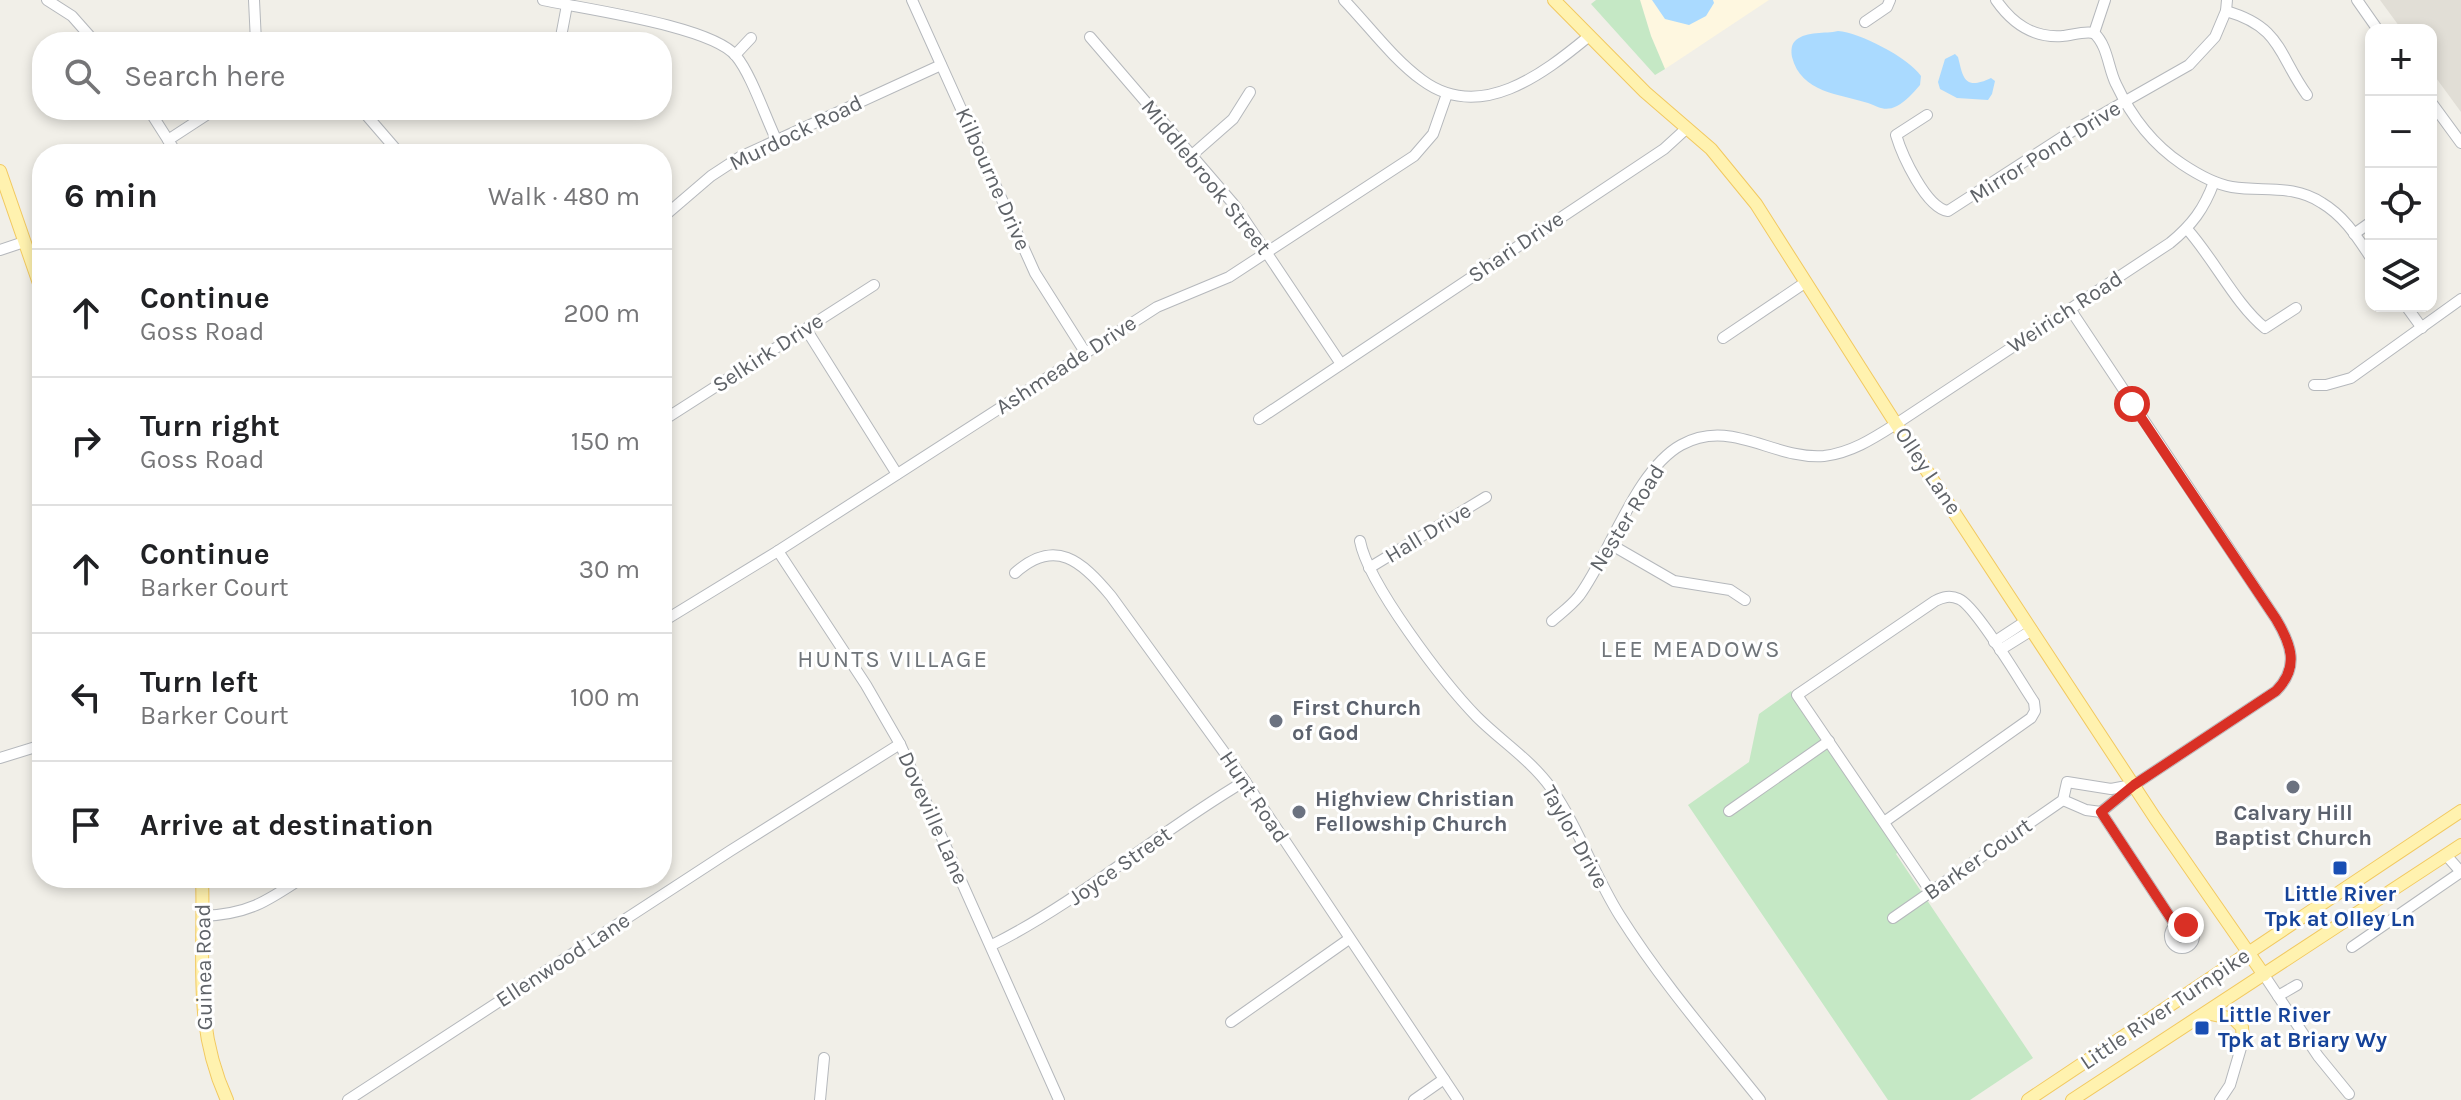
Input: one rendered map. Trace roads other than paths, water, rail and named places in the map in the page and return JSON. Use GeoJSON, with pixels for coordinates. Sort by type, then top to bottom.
{"type":"FeatureCollection","features":[{"type":"Feature","properties":{"kind":"main road","name":"Olley Lane"},"geometry":{"type":"LineString","coordinates":[[1554,0],[1645,92],[1711,149],[1756,204],[1896,424],[2134,785],[2264,975]]}},
{"type":"Feature","properties":{"kind":"main road"},"geometry":{"type":"LineString","coordinates":[[0,171],[32,264]]}},
{"type":"Feature","properties":{"kind":"main road","name":"Little River Turnpike"},"geometry":{"type":"LineString","coordinates":[[2028,1100],[2461,811]]}},
{"type":"Feature","properties":{"kind":"main road","name":"Little River Turnpike"},"geometry":{"type":"LineString","coordinates":[[2072,1100],[2461,845]]}},
{"type":"Feature","properties":{"kind":"main road","name":"Guinea Road"},"geometry":{"type":"LineString","coordinates":[[202,888],[203,1019],[211,1061],[227,1100]]}},
{"type":"Feature","properties":{"kind":"main road"},"geometry":{"type":"LineString","coordinates":[[2206,1013],[2234,1019],[2242,1027],[2243,1041]]}},
{"type":"Feature","properties":{"kind":"street"},"geometry":{"type":"LineString","coordinates":[[47,0],[72,16],[86,32]]}},
{"type":"Feature","properties":{"kind":"street"},"geometry":{"type":"LineString","coordinates":[[254,0],[256,32]]}},
{"type":"Feature","properties":{"kind":"street"},"geometry":{"type":"LineString","coordinates":[[543,0],[689,31],[719,43],[735,55],[776,139]]}},
{"type":"Feature","properties":{"kind":"street","name":"Kilbourne Drive"},"geometry":{"type":"LineString","coordinates":[[912,0],[1035,273],[1085,352]]}},
{"type":"Feature","properties":{"kind":"street"},"geometry":{"type":"LineString","coordinates":[[1344,0],[1414,73],[1447,94],[1484,97],[1509,90],[1588,37]]}},
{"type":"Feature","properties":{"kind":"street"},"geometry":{"type":"LineString","coordinates":[[1865,22],[1887,7],[1890,0]]}},
{"type":"Feature","properties":{"kind":"street"},"geometry":{"type":"LineString","coordinates":[[1996,0],[2010,18],[2029,31],[2056,36],[2094,33],[2101,40],[2115,82],[2135,118],[2158,145],[2183,165],[2214,182],[2232,187],[2280,188],[2304,193],[2338,215],[2365,250]]}},
{"type":"Feature","properties":{"kind":"street"},"geometry":{"type":"LineString","coordinates":[[2094,33],[2105,0]]}},
{"type":"Feature","properties":{"kind":"street"},"geometry":{"type":"LineString","coordinates":[[2357,0],[2374,24]]}},
{"type":"Feature","properties":{"kind":"street"},"geometry":{"type":"LineString","coordinates":[[562,32],[567,5]]}},
{"type":"Feature","properties":{"kind":"street"},"geometry":{"type":"LineString","coordinates":[[2226,6],[2252,19],[2269,33],[2289,60],[2294,77],[2307,95]]}},
{"type":"Feature","properties":{"kind":"street","name":"Mirror Pond Drive"},"geometry":{"type":"LineString","coordinates":[[1927,115],[1896,135],[1905,161],[1937,208],[1945,211],[1955,208],[2064,136],[2197,59],[2215,37],[2226,6]]}},
{"type":"Feature","properties":{"kind":"street","name":"Middlebrook Street"},"geometry":{"type":"LineString","coordinates":[[1090,37],[1236,207],[1341,364]]}},
{"type":"Feature","properties":{"kind":"street"},"geometry":{"type":"LineString","coordinates":[[735,55],[751,38]]}},
{"type":"Feature","properties":{"kind":"street","name":"Murdock Road"},"geometry":{"type":"LineString","coordinates":[[672,210],[724,166],[776,139],[941,65]]}},
{"type":"Feature","properties":{"kind":"street"},"geometry":{"type":"LineString","coordinates":[[1192,155],[1233,119],[1250,92]]}},
{"type":"Feature","properties":{"kind":"street","name":"Ashmeade Drive"},"geometry":{"type":"LineString","coordinates":[[672,616],[1157,307],[1217,283],[1268,253],[1419,151],[1433,134],[1447,94]]}},
{"type":"Feature","properties":{"kind":"street"},"geometry":{"type":"LineString","coordinates":[[2437,110],[2461,143]]}},
{"type":"Feature","properties":{"kind":"street"},"geometry":{"type":"LineString","coordinates":[[155,120],[171,144]]}},
{"type":"Feature","properties":{"kind":"street"},"geometry":{"type":"LineString","coordinates":[[168,140],[199,120]]}},
{"type":"Feature","properties":{"kind":"street"},"geometry":{"type":"LineString","coordinates":[[371,120],[391,144]]}},
{"type":"Feature","properties":{"kind":"street","name":"Shari Drive"},"geometry":{"type":"LineString","coordinates":[[1259,419],[1664,149],[1687,128]]}},
{"type":"Feature","properties":{"kind":"street","name":"Weirich Road"},"geometry":{"type":"LineString","coordinates":[[1896,424],[2187,229],[2206,204],[2214,182]]}},
{"type":"Feature","properties":{"kind":"street"},"geometry":{"type":"LineString","coordinates":[[2354,234],[2365,226]]}},
{"type":"Feature","properties":{"kind":"street"},"geometry":{"type":"LineString","coordinates":[[2187,229],[2205,248],[2249,314],[2265,328],[2296,308]]}},
{"type":"Feature","properties":{"kind":"street"},"geometry":{"type":"LineString","coordinates":[[0,250],[24,242]]}},
{"type":"Feature","properties":{"kind":"street"},"geometry":{"type":"LineString","coordinates":[[1723,338],[1806,282]]}},
{"type":"Feature","properties":{"kind":"street","name":"Selkirk Drive"},"geometry":{"type":"LineString","coordinates":[[672,415],[874,285]]}},
{"type":"Feature","properties":{"kind":"street"},"geometry":{"type":"LineString","coordinates":[[2314,385],[2351,378],[2461,299]]}},
{"type":"Feature","properties":{"kind":"street"},"geometry":{"type":"LineString","coordinates":[[2063,800],[2086,810],[2101,812],[2134,785],[2276,691],[2287,678],[2291,649],[2276,619],[2070,309]]}},
{"type":"Feature","properties":{"kind":"street"},"geometry":{"type":"LineString","coordinates":[[2410,312],[2422,328]]}},
{"type":"Feature","properties":{"kind":"street"},"geometry":{"type":"LineString","coordinates":[[806,329],[897,474]]}},
{"type":"Feature","properties":{"kind":"street","name":"Nester Road"},"geometry":{"type":"LineString","coordinates":[[1552,621],[1580,595],[1654,469],[1669,453],[1687,442],[1709,435],[1730,435],[1789,453],[1823,456],[1852,449],[1896,424]]}},
{"type":"Feature","properties":{"kind":"street","name":"Hall Drive"},"geometry":{"type":"LineString","coordinates":[[1369,568],[1486,497]]}},
{"type":"Feature","properties":{"kind":"street","name":"Taylor Drive"},"geometry":{"type":"LineString","coordinates":[[1360,541],[1369,568],[1405,625],[1476,716],[1534,768],[1552,789],[1568,815],[1592,868],[1636,941],[1675,995],[1760,1100]]}},
{"type":"Feature","properties":{"kind":"street"},"geometry":{"type":"LineString","coordinates":[[1610,544],[1674,581],[1730,590],[1745,600]]}},
{"type":"Feature","properties":{"kind":"street","name":"Doveville Lane"},"geometry":{"type":"LineString","coordinates":[[778,551],[866,685],[900,744],[1059,1100]]}},
{"type":"Feature","properties":{"kind":"street","name":"Hunt Road"},"geometry":{"type":"LineString","coordinates":[[1015,573],[1029,560],[1048,555],[1073,561],[1088,570],[1111,596],[1245,781],[1458,1100]]}},
{"type":"Feature","properties":{"kind":"street"},"geometry":{"type":"LineString","coordinates":[[1884,822],[2031,718],[2035,711],[2034,702],[1997,646],[1960,599],[1945,596],[1935,601],[1797,695],[1931,892]]}},
{"type":"Feature","properties":{"kind":"street"},"geometry":{"type":"LineString","coordinates":[[1997,646],[2029,625]]}},
{"type":"Feature","properties":{"kind":"street"},"geometry":{"type":"LineString","coordinates":[[1729,811],[1829,741]]}},
{"type":"Feature","properties":{"kind":"street","name":"Ellenwood Lane"},"geometry":{"type":"LineString","coordinates":[[348,1100],[900,744]]}},
{"type":"Feature","properties":{"kind":"street"},"geometry":{"type":"LineString","coordinates":[[0,758],[32,748]]}},
{"type":"Feature","properties":{"kind":"street","name":"Joyce Street"},"geometry":{"type":"LineString","coordinates":[[992,945],[1083,892],[1214,799],[1245,781]]}},
{"type":"Feature","properties":{"kind":"street","name":"Barker Court"},"geometry":{"type":"LineString","coordinates":[[1893,918],[2063,800],[2067,782],[2111,789],[2134,785]]}},
{"type":"Feature","properties":{"kind":"street"},"geometry":{"type":"LineString","coordinates":[[2101,812],[2176,926]]}},
{"type":"Feature","properties":{"kind":"street"},"geometry":{"type":"LineString","coordinates":[[2352,947],[2461,872],[2446,855]]}},
{"type":"Feature","properties":{"kind":"street"},"geometry":{"type":"LineString","coordinates":[[203,916],[241,912],[286,888]]}},
{"type":"Feature","properties":{"kind":"street"},"geometry":{"type":"LineString","coordinates":[[1231,1022],[1349,939]]}},
{"type":"Feature","properties":{"kind":"street"},"geometry":{"type":"LineString","coordinates":[[2264,975],[2323,1063],[2349,1094]]}},
{"type":"Feature","properties":{"kind":"street"},"geometry":{"type":"LineString","coordinates":[[2278,996],[2297,985]]}},
{"type":"Feature","properties":{"kind":"street"},"geometry":{"type":"LineString","coordinates":[[2220,1100],[2230,1085],[2243,1041]]}},
{"type":"Feature","properties":{"kind":"street"},"geometry":{"type":"LineString","coordinates":[[820,1100],[824,1058]]}},
{"type":"Feature","properties":{"kind":"street"},"geometry":{"type":"LineString","coordinates":[[1414,1100],[1444,1079]]}},
{"type":"Feature","properties":{"kind":"water"},"geometry":{"type":"Polygon","coordinates":[[[1652,0],[1713,0],[1714,3],[1706,16],[1689,25],[1665,19],[1652,0]]]}},
{"type":"Feature","properties":{"kind":"water"},"geometry":{"type":"Polygon","coordinates":[[[1838,31],[1858,36],[1895,54],[1921,76],[1920,85],[1900,104],[1885,109],[1813,85],[1797,69],[1792,57],[1793,44],[1805,35],[1838,31]]]}},
{"type":"Feature","properties":{"kind":"water"},"geometry":{"type":"Polygon","coordinates":[[[1955,54],[1966,80],[1975,83],[1991,78],[1995,81],[1988,100],[1957,98],[1940,89],[1938,82],[1945,59],[1955,54]]]}},
{"type":"Feature","properties":{"kind":"place","name":"First Church of God"},"geometry":{"type":"Point","coordinates":[1276,721]}},
{"type":"Feature","properties":{"kind":"place","name":"Calvary Hill Baptist Church"},"geometry":{"type":"Point","coordinates":[2293,787]}},
{"type":"Feature","properties":{"kind":"place","name":"Highview Christian Fellowship Church"},"geometry":{"type":"Point","coordinates":[1299,812]}},
{"type":"Feature","properties":{"kind":"place","name":"Little River Tpk at Olley Ln"},"geometry":{"type":"Point","coordinates":[2340,868]}},
{"type":"Feature","properties":{"kind":"place","name":"Little River Tpk at Briary Wy"},"geometry":{"type":"Point","coordinates":[2202,1028]}},
{"type":"Feature","properties":{"kind":"district","name":"LEE MEADOWS"},"geometry":{"type":"Point","coordinates":[1691,649]}},
{"type":"Feature","properties":{"kind":"district","name":"HUNTS VILLAGE"},"geometry":{"type":"Point","coordinates":[893,659]}}]}
